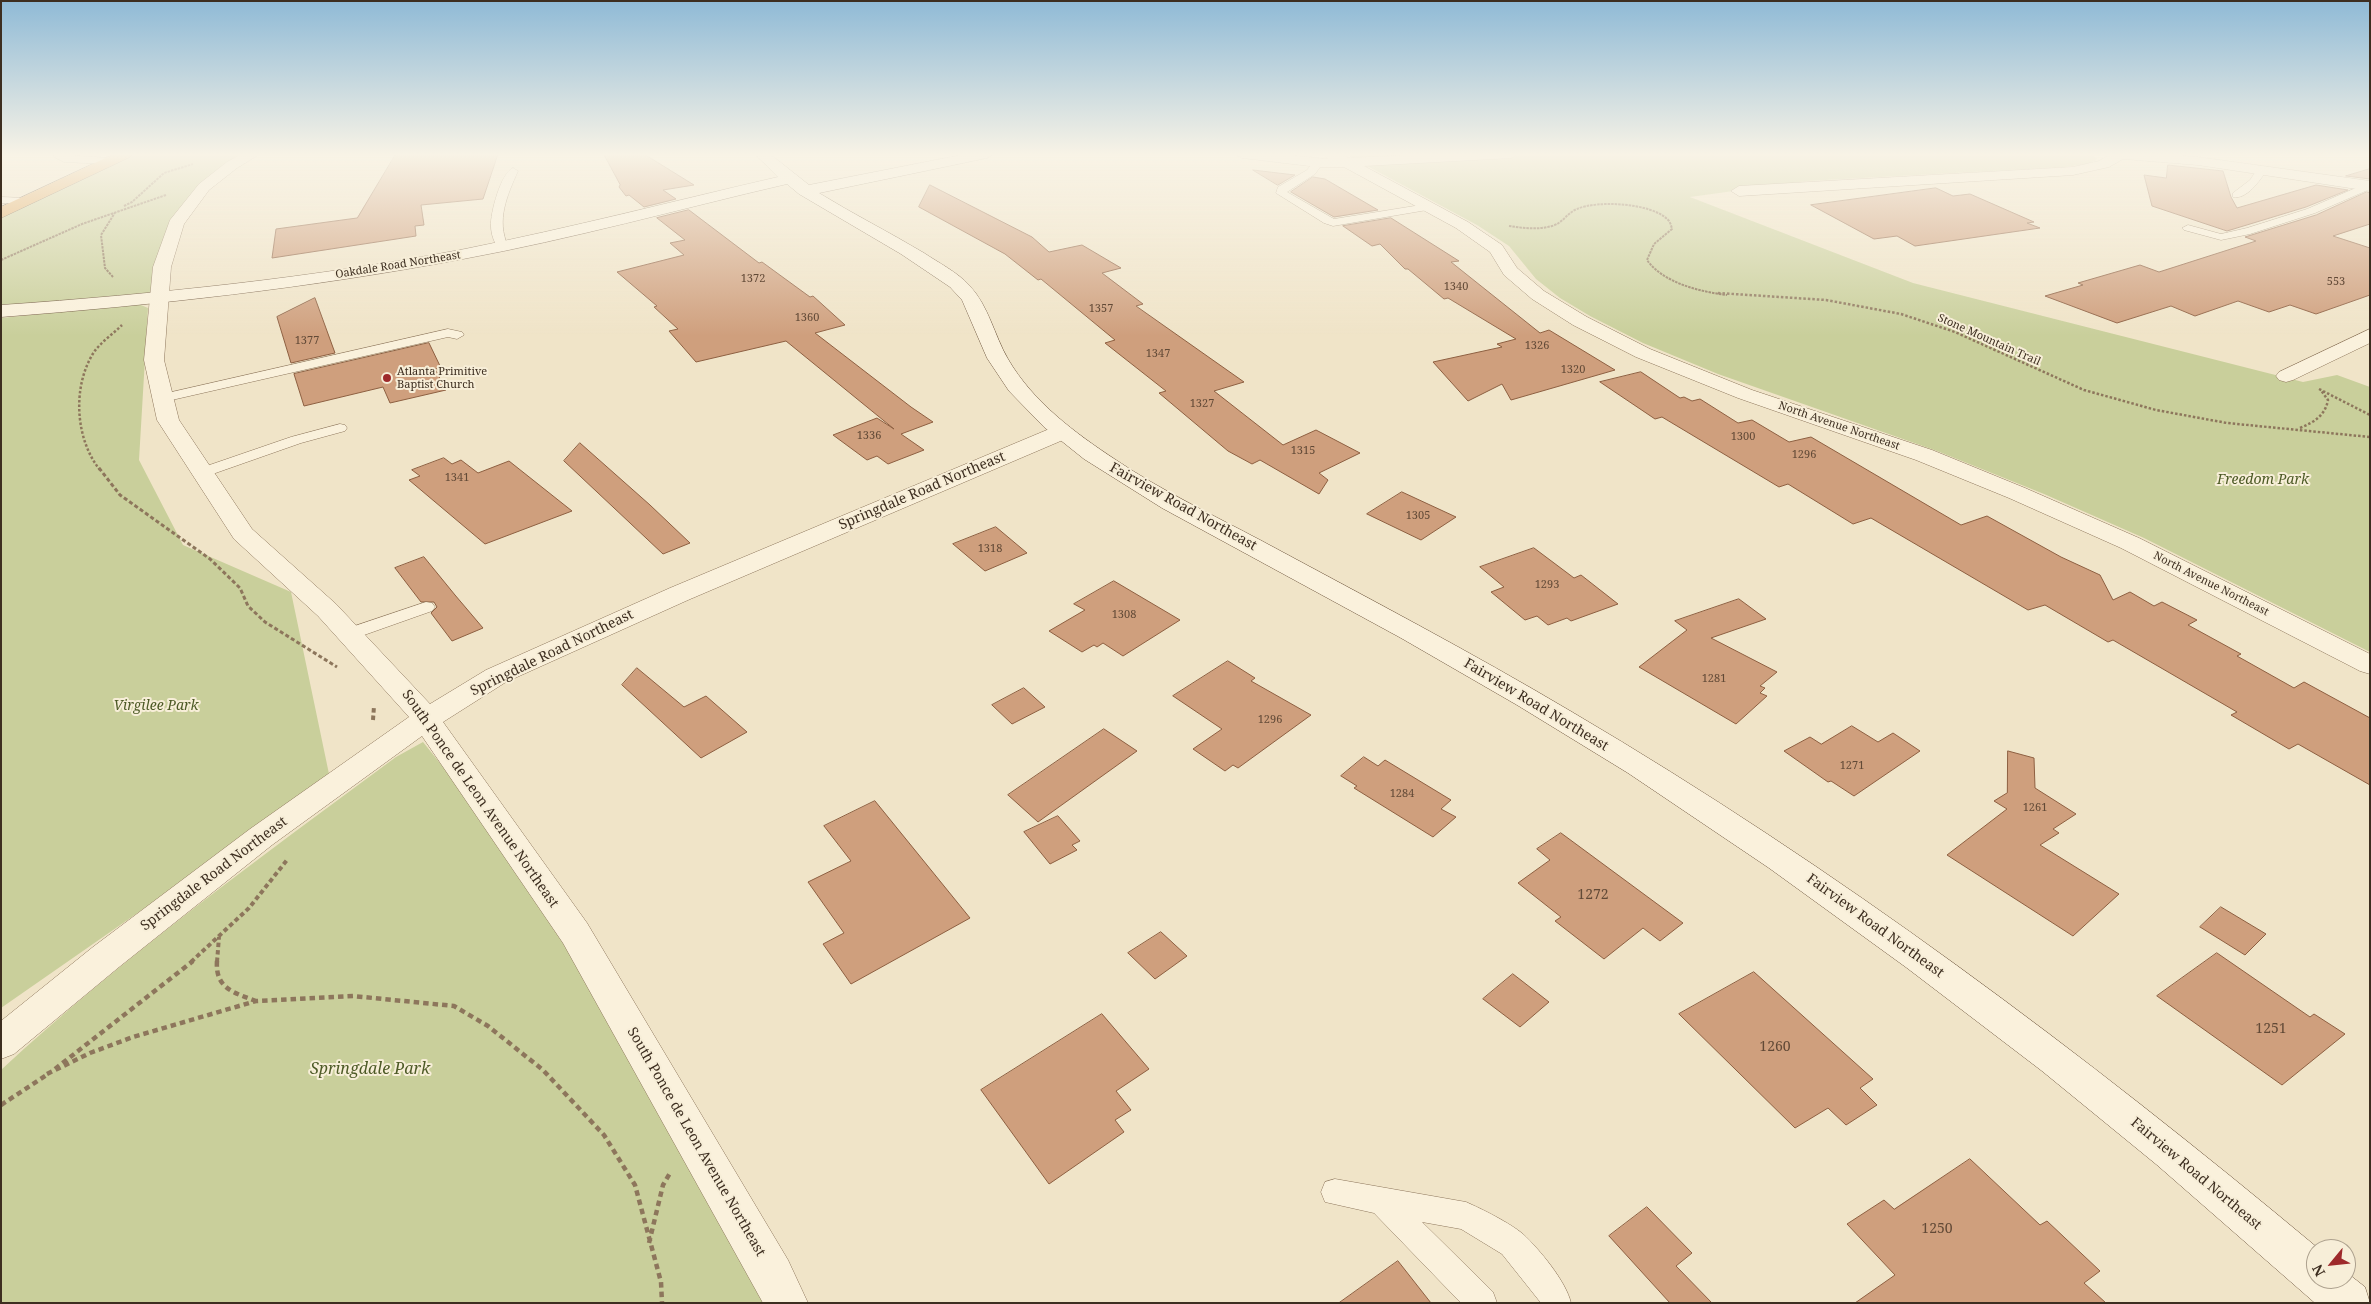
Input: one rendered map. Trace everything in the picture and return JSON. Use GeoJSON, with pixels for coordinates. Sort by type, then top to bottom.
{"type":"FeatureCollection","features":[{"type":"Feature","properties":{"kind":"street","name":"South Ponce de Leon Avenue Northeast"},"geometry":{"type":"LineString","coordinates":[[182,215],[176,222],[162,267],[158,297],[154,360],[168,420],[201,473],[243,534],[350,634],[395,681],[426,719],[575,933],[692,1135],[786,1303]]}},
{"type":"Feature","properties":{"kind":"street","name":"Oakdale Road Northeast"},"geometry":{"type":"LineString","coordinates":[[1,311],[158,297],[383,268],[653,215]]}},
{"type":"Feature","properties":{"kind":"street","name":"Fairview Road Northeast"},"geometry":{"type":"LineString","coordinates":[[846,215],[926,263],[964,290],[972,300],[983,330],[1001,365],[1030,402],[1062,432],[1116,471],[1561,718],[1774,854],[1934,968],[2120,1111],[2306,1267]]}},
{"type":"Feature","properties":{"kind":"street","name":"North Avenue Northeast"},"geometry":{"type":"LineString","coordinates":[[1440,215],[1496,249],[1510,270],[1538,295],[1580,320],[1643,353],[1745,394],[1924,455],[2017,493],[2130,543],[2370,664]]}},
{"type":"Feature","properties":{"kind":"street"},"geometry":{"type":"LineString","coordinates":[[2286,376],[2370,335]]}},
{"type":"Feature","properties":{"kind":"street","name":"Springdale Road Northeast"},"geometry":{"type":"LineString","coordinates":[[1,1043],[106,956],[261,837],[360,764],[426,719],[496,676],[580,637],[1062,432]]}},
{"type":"Feature","properties":{"kind":"street"},"geometry":{"type":"LineString","coordinates":[[2333,1289],[2349,1303]]}},
{"type":"Feature","properties":{"kind":"lane"},"geometry":{"type":"LineString","coordinates":[[498,215],[495,233],[502,246]]}},
{"type":"Feature","properties":{"kind":"lane"},"geometry":{"type":"LineString","coordinates":[[1319,215],[1333,223],[1380,215]]}},
{"type":"Feature","properties":{"kind":"lane"},"geometry":{"type":"LineString","coordinates":[[2188,228],[2220,237],[2299,215]]}},
{"type":"Feature","properties":{"kind":"lane"},"geometry":{"type":"LineString","coordinates":[[163,398],[389,345],[448,333],[456,335]]}},
{"type":"Feature","properties":{"kind":"lane"},"geometry":{"type":"LineString","coordinates":[[201,473],[296,440],[340,428]]}},
{"type":"Feature","properties":{"kind":"lane"},"geometry":{"type":"LineString","coordinates":[[350,634],[426,607]]}},
{"type":"Feature","properties":{"kind":"lane"},"geometry":{"type":"LineString","coordinates":[[1335,1192],[1466,1216],[1512,1244],[1554,1294],[1556,1303]]}},
{"type":"Feature","properties":{"kind":"lane"},"geometry":{"type":"LineString","coordinates":[[1381,1200],[1482,1303]]}},
{"type":"Feature","properties":{"kind":"path"},"geometry":{"type":"LineString","coordinates":[[1,260],[104,215]]}},
{"type":"Feature","properties":{"kind":"path"},"geometry":{"type":"LineString","coordinates":[[113,215],[101,236],[105,268],[117,281]]}},
{"type":"Feature","properties":{"kind":"path","name":"Stone Mountain Trail"},"geometry":{"type":"LineString","coordinates":[[1504,225],[1528,228],[1547,227],[1559,224],[1567,215]]}},
{"type":"Feature","properties":{"kind":"path","name":"Stone Mountain Trail"},"geometry":{"type":"LineString","coordinates":[[1662,215],[1672,223],[1672,229],[1654,244],[1647,260],[1653,270],[1683,284],[1730,296],[1808,298],[1888,311],[1955,332],[2033,370],[2102,396],[2178,416],[2245,425],[2370,437]]}},
{"type":"Feature","properties":{"kind":"path"},"geometry":{"type":"LineString","coordinates":[[125,322],[95,351],[86,368],[80,396],[82,437],[93,461],[120,496],[210,559],[240,588],[248,606],[265,622],[338,668]]}},
{"type":"Feature","properties":{"kind":"path"},"geometry":{"type":"LineString","coordinates":[[2286,376],[2320,389],[2370,415]]}},
{"type":"Feature","properties":{"kind":"path"},"geometry":{"type":"LineString","coordinates":[[2299,429],[2323,416],[2327,410],[2328,400],[2320,389]]}},
{"type":"Feature","properties":{"kind":"path"},"geometry":{"type":"LineString","coordinates":[[373,726],[374,703]]}},
{"type":"Feature","properties":{"kind":"path"},"geometry":{"type":"LineString","coordinates":[[1,1105],[47,1074],[140,1004],[250,907],[292,855]]}},
{"type":"Feature","properties":{"kind":"path"},"geometry":{"type":"LineString","coordinates":[[219,936],[216,972],[226,990],[256,1001]]}},
{"type":"Feature","properties":{"kind":"path"},"geometry":{"type":"LineString","coordinates":[[47,1074],[90,1053],[133,1037],[256,1001],[353,996],[454,1006],[488,1026],[543,1070],[604,1135],[635,1186],[649,1244],[661,1282],[662,1303]]}},
{"type":"Feature","properties":{"kind":"path"},"geometry":{"type":"LineString","coordinates":[[649,1244],[663,1185],[692,1135]]}},
{"type":"Feature","properties":{"kind":"green space"},"geometry":{"type":"Polygon","coordinates":[[[6,215],[183,215],[174,224],[151,296],[1,308],[1,217],[6,215]]]}},
{"type":"Feature","properties":{"kind":"green space","name":"Freedom Park"},"geometry":{"type":"Polygon","coordinates":[[[1458,215],[1736,215],[1913,283],[2303,382],[2337,375],[2370,387],[2370,652],[2144,538],[2044,494],[1937,451],[1718,374],[1643,343],[1590,316],[1560,298],[1536,279],[1509,246],[1458,215]]]}},
{"type":"Feature","properties":{"kind":"green space","name":"Virgilee Park"},"geometry":{"type":"Polygon","coordinates":[[[141,305],[148,308],[139,460],[183,545],[291,592],[329,774],[149,905],[1,1008],[1,318],[141,305]]]}},
{"type":"Feature","properties":{"kind":"green space","name":"Springdale Park"},"geometry":{"type":"Polygon","coordinates":[[[423,742],[538,885],[776,1303],[1,1303],[1,1070],[96,987],[194,908],[396,757],[423,742]]]}},
{"type":"Feature","properties":{"kind":"building"},"geometry":{"type":"Polygon","coordinates":[[[359,215],[422,215],[424,225],[415,226],[416,236],[272,258],[276,229],[357,218],[359,215]]]}},
{"type":"Feature","properties":{"kind":"building"},"geometry":{"type":"Polygon","coordinates":[[[670,215],[695,215],[759,263],[762,262],[810,297],[813,296],[845,325],[815,333],[933,422],[901,434],[924,450],[888,464],[877,456],[867,460],[833,435],[877,418],[894,429],[786,341],[696,362],[669,331],[678,329],[654,307],[657,306],[617,272],[684,255],[670,243],[685,240],[657,218],[670,215]]]}},
{"type":"Feature","properties":{"kind":"building"},"geometry":{"type":"Polygon","coordinates":[[[933,215],[989,215],[1032,237],[1049,252],[1082,245],[1121,268],[1102,273],[1143,304],[1136,306],[1244,382],[1214,391],[1283,445],[1316,430],[1360,453],[1319,473],[1328,480],[1319,494],[1260,460],[1252,464],[1228,451],[1159,393],[1166,391],[1105,343],[1115,340],[1041,279],[1038,280],[1005,254],[933,215]]]}},
{"type":"Feature","properties":{"kind":"building"},"geometry":{"type":"Polygon","coordinates":[[[1330,215],[1347,215],[1334,217],[1330,215]]]}},
{"type":"Feature","properties":{"kind":"building"},"geometry":{"type":"Polygon","coordinates":[[[1829,215],[2018,215],[2034,222],[2027,223],[2040,228],[1915,246],[1897,236],[1874,239],[1829,215]]]}},
{"type":"Feature","properties":{"kind":"building"},"geometry":{"type":"Polygon","coordinates":[[[2179,215],[2280,215],[2227,231],[2179,215]]]}},
{"type":"Feature","properties":{"kind":"building"},"geometry":{"type":"Polygon","coordinates":[[[2316,215],[2370,215],[2370,224],[2333,236],[2370,248],[2370,295],[2316,314],[2290,305],[2269,312],[2238,301],[2195,316],[2171,306],[2117,323],[2045,296],[2083,285],[2078,283],[2140,265],[2159,272],[2256,241],[2245,237],[2316,215]]]}},
{"type":"Feature","properties":{"kind":"building"},"geometry":{"type":"Polygon","coordinates":[[[1391,218],[1459,261],[1451,262],[1540,333],[1549,330],[1615,370],[1511,400],[1502,384],[1468,401],[1433,362],[1502,347],[1497,344],[1516,339],[1448,298],[1444,299],[1408,269],[1405,269],[1380,244],[1372,246],[1343,226],[1391,218]]]}},
{"type":"Feature","properties":{"kind":"building"},"geometry":{"type":"Polygon","coordinates":[[[315,298],[335,353],[291,363],[277,317],[315,298]]]}},
{"type":"Feature","properties":{"kind":"building","name":"Atlanta Primitive Baptist Church"},"geometry":{"type":"Polygon","coordinates":[[[429,343],[441,368],[435,369],[446,390],[390,403],[383,387],[304,406],[294,374],[429,343]]]}},
{"type":"Feature","properties":{"kind":"building"},"geometry":{"type":"Polygon","coordinates":[[[1641,372],[1680,398],[1684,397],[1692,401],[1700,399],[1738,423],[1752,420],[1789,442],[1811,437],[1961,525],[1987,516],[2061,557],[2100,575],[2113,600],[2130,592],[2154,606],[2162,602],[2197,620],[2188,625],[2241,654],[2237,656],[2294,688],[2304,682],[2370,718],[2370,785],[2298,744],[2289,749],[2231,715],[2237,712],[2113,640],[2108,642],[2045,605],[2028,610],[1871,518],[1853,524],[1788,484],[1779,487],[1662,417],[1655,419],[1600,382],[1641,372]]]}},
{"type":"Feature","properties":{"kind":"building"},"geometry":{"type":"Polygon","coordinates":[[[580,443],[690,543],[663,554],[564,461],[580,443]]]}},
{"type":"Feature","properties":{"kind":"building"},"geometry":{"type":"Polygon","coordinates":[[[444,458],[452,464],[461,460],[478,473],[509,461],[572,511],[485,544],[409,480],[420,476],[412,470],[444,458]]]}},
{"type":"Feature","properties":{"kind":"building"},"geometry":{"type":"Polygon","coordinates":[[[1402,492],[1456,517],[1421,540],[1367,514],[1402,492]]]}},
{"type":"Feature","properties":{"kind":"building"},"geometry":{"type":"Polygon","coordinates":[[[996,527],[1027,553],[985,571],[953,544],[996,527]]]}},
{"type":"Feature","properties":{"kind":"building"},"geometry":{"type":"Polygon","coordinates":[[[1534,548],[1574,578],[1581,575],[1618,604],[1571,621],[1567,618],[1548,625],[1537,616],[1525,620],[1491,592],[1504,587],[1480,567],[1534,548]]]}},
{"type":"Feature","properties":{"kind":"building"},"geometry":{"type":"Polygon","coordinates":[[[424,557],[483,628],[452,641],[431,613],[437,607],[434,602],[421,602],[395,568],[424,557]]]}},
{"type":"Feature","properties":{"kind":"building"},"geometry":{"type":"Polygon","coordinates":[[[1114,581],[1180,620],[1123,656],[1103,643],[1097,647],[1094,645],[1082,652],[1049,631],[1085,610],[1074,604],[1114,581]]]}},
{"type":"Feature","properties":{"kind":"building"},"geometry":{"type":"Polygon","coordinates":[[[1739,599],[1766,619],[1711,638],[1777,672],[1760,686],[1765,688],[1760,693],[1767,696],[1736,724],[1639,667],[1687,630],[1675,621],[1739,599]]]}},
{"type":"Feature","properties":{"kind":"building"},"geometry":{"type":"Polygon","coordinates":[[[1228,661],[1255,678],[1251,681],[1311,715],[1238,768],[1233,765],[1225,771],[1193,749],[1222,729],[1173,696],[1228,661]]]}},
{"type":"Feature","properties":{"kind":"building"},"geometry":{"type":"Polygon","coordinates":[[[637,668],[684,707],[706,696],[747,732],[701,758],[622,685],[637,668]]]}},
{"type":"Feature","properties":{"kind":"building"},"geometry":{"type":"Polygon","coordinates":[[[1024,688],[1045,707],[1012,724],[992,705],[1024,688]]]}},
{"type":"Feature","properties":{"kind":"building"},"geometry":{"type":"Polygon","coordinates":[[[1852,726],[1878,742],[1893,733],[1920,751],[1854,796],[1831,781],[1828,782],[1784,751],[1810,737],[1821,744],[1852,726]]]}},
{"type":"Feature","properties":{"kind":"building"},"geometry":{"type":"Polygon","coordinates":[[[1104,729],[1137,751],[1038,822],[1008,795],[1104,729]]]}},
{"type":"Feature","properties":{"kind":"building"},"geometry":{"type":"Polygon","coordinates":[[[2008,751],[2034,758],[2035,788],[2076,814],[2053,829],[2059,833],[2040,845],[2119,894],[2073,936],[1947,855],[2007,809],[1994,801],[2007,793],[2008,751]]]}},
{"type":"Feature","properties":{"kind":"building"},"geometry":{"type":"Polygon","coordinates":[[[1364,757],[1378,766],[1385,760],[1451,800],[1441,809],[1456,817],[1433,837],[1354,788],[1357,786],[1341,776],[1364,757]]]}},
{"type":"Feature","properties":{"kind":"building"},"geometry":{"type":"Polygon","coordinates":[[[875,801],[970,918],[851,984],[823,944],[844,933],[808,882],[851,861],[824,826],[875,801]]]}},
{"type":"Feature","properties":{"kind":"building"},"geometry":{"type":"Polygon","coordinates":[[[1058,816],[1080,841],[1072,845],[1077,850],[1050,864],[1024,832],[1058,816]]]}},
{"type":"Feature","properties":{"kind":"building"},"geometry":{"type":"Polygon","coordinates":[[[1561,833],[1683,923],[1660,941],[1643,928],[1604,959],[1555,921],[1561,917],[1518,883],[1550,860],[1537,849],[1561,833]]]}},
{"type":"Feature","properties":{"kind":"building"},"geometry":{"type":"Polygon","coordinates":[[[2221,907],[2266,934],[2245,955],[2200,927],[2221,907]]]}},
{"type":"Feature","properties":{"kind":"building"},"geometry":{"type":"Polygon","coordinates":[[[1161,932],[1187,956],[1155,979],[1128,953],[1161,932]]]}},
{"type":"Feature","properties":{"kind":"building"},"geometry":{"type":"Polygon","coordinates":[[[2217,953],[2310,1017],[2314,1014],[2345,1034],[2282,1085],[2157,996],[2217,953]]]}},
{"type":"Feature","properties":{"kind":"building"},"geometry":{"type":"Polygon","coordinates":[[[1754,972],[1873,1079],[1860,1088],[1877,1105],[1846,1125],[1828,1108],[1795,1128],[1679,1014],[1754,972]]]}},
{"type":"Feature","properties":{"kind":"building"},"geometry":{"type":"Polygon","coordinates":[[[1513,974],[1549,1002],[1520,1027],[1483,999],[1513,974]]]}},
{"type":"Feature","properties":{"kind":"building"},"geometry":{"type":"Polygon","coordinates":[[[1102,1014],[1149,1069],[1116,1091],[1131,1110],[1115,1120],[1124,1132],[1049,1184],[981,1090],[1102,1014]]]}},
{"type":"Feature","properties":{"kind":"building"},"geometry":{"type":"Polygon","coordinates":[[[1970,1159],[2040,1225],[2047,1221],[2100,1271],[2084,1283],[2106,1303],[1855,1303],[1895,1275],[1847,1224],[1884,1200],[1894,1209],[1970,1159]]]}},
{"type":"Feature","properties":{"kind":"building"},"geometry":{"type":"Polygon","coordinates":[[[1647,1207],[1692,1253],[1676,1266],[1712,1303],[1670,1303],[1609,1236],[1647,1207]]]}},
{"type":"Feature","properties":{"kind":"building"},"geometry":{"type":"Polygon","coordinates":[[[1398,1261],[1431,1303],[1339,1303],[1398,1261]]]}},
{"type":"Feature","properties":{"kind":"place","name":"Atlanta Primitive Baptist Church"},"geometry":{"type":"Point","coordinates":[387,378]}}]}
